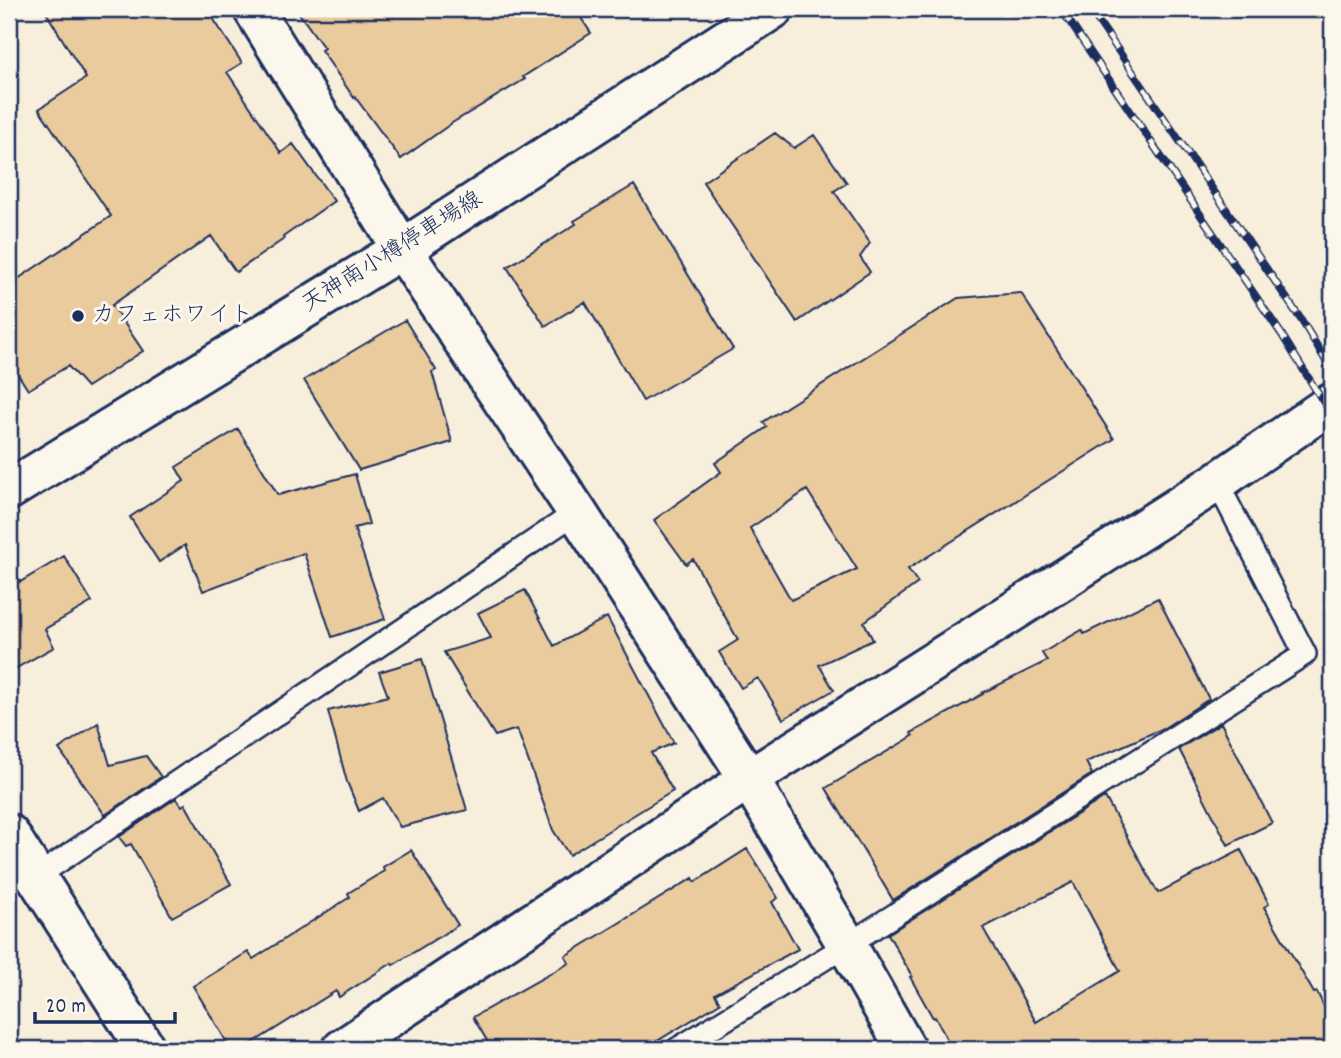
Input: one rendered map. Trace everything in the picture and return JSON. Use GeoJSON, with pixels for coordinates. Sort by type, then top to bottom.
{"type":"FeatureCollection","features":[{"type":"Feature","properties":{"kind":"street"},"geometry":{"type":"LineString","coordinates":[[253,9],[402,248],[749,779],[848,944],[906,1049]]}},
{"type":"Feature","properties":{"kind":"street","name":"天神南小樽停車場線"},"geometry":{"type":"LineString","coordinates":[[9,490],[402,248],[772,9]]}},
{"type":"Feature","properties":{"kind":"street"},"geometry":{"type":"LineString","coordinates":[[342,1049],[749,779],[1217,482],[1332,403]]}},
{"type":"Feature","properties":{"kind":"street"},"geometry":{"type":"LineString","coordinates":[[9,834],[146,1049]]}},
{"type":"Feature","properties":{"kind":"lane"},"geometry":{"type":"LineString","coordinates":[[677,1049],[1306,654],[1217,482]]}},
{"type":"Feature","properties":{"kind":"lane"},"geometry":{"type":"LineString","coordinates":[[36,877],[577,512]]}},
{"type":"Feature","properties":{"kind":"building"},"geometry":{"type":"Polygon","coordinates":[[[44,9],[207,9],[242,63],[227,72],[281,153],[293,144],[334,201],[236,272],[211,236],[112,305],[143,351],[87,387],[68,366],[28,390],[9,360],[9,285],[111,216],[39,109],[86,78],[44,9]]]}},
{"type":"Feature","properties":{"kind":"building"},"geometry":{"type":"Polygon","coordinates":[[[296,9],[575,9],[591,33],[401,159],[354,98],[321,50],[324,48],[296,9]]]}},
{"type":"Feature","properties":{"kind":"building"},"geometry":{"type":"Polygon","coordinates":[[[775,133],[794,148],[814,135],[847,183],[834,191],[870,243],[860,257],[870,272],[797,322],[703,182],[775,133]]]}},
{"type":"Feature","properties":{"kind":"building"},"geometry":{"type":"Polygon","coordinates":[[[634,185],[733,349],[643,401],[585,302],[545,326],[507,267],[576,224],[574,221],[634,185]]]}},
{"type":"Feature","properties":{"kind":"building"},"geometry":{"type":"Polygon","coordinates":[[[1021,293],[1114,439],[908,569],[918,583],[864,622],[873,640],[819,665],[834,690],[783,719],[758,678],[741,688],[719,652],[738,640],[693,559],[686,564],[654,520],[721,472],[715,463],[767,427],[763,422],[958,298],[1021,293]],[[807,490],[750,528],[791,600],[857,569],[807,490]]]}},
{"type":"Feature","properties":{"kind":"building"},"geometry":{"type":"Polygon","coordinates":[[[405,320],[436,370],[432,372],[452,442],[359,470],[304,380],[405,320]]]}},
{"type":"Feature","properties":{"kind":"building"},"geometry":{"type":"Polygon","coordinates":[[[238,429],[278,495],[355,474],[369,524],[354,528],[385,619],[332,637],[304,553],[203,591],[185,545],[159,562],[130,517],[184,481],[176,467],[238,429]]]}},
{"type":"Feature","properties":{"kind":"building"},"geometry":{"type":"Polygon","coordinates":[[[64,556],[92,602],[45,629],[54,647],[9,672],[9,562],[20,582],[64,556]]]}},
{"type":"Feature","properties":{"kind":"building"},"geometry":{"type":"Polygon","coordinates":[[[525,590],[554,646],[607,617],[674,743],[651,753],[673,791],[569,855],[553,830],[517,729],[495,736],[444,652],[491,638],[478,613],[525,590]]]}},
{"type":"Feature","properties":{"kind":"building"},"geometry":{"type":"Polygon","coordinates":[[[1158,598],[1209,699],[1164,728],[1086,762],[1092,774],[893,900],[826,788],[913,736],[911,733],[982,693],[1047,661],[1042,653],[1082,630],[1084,634],[1158,598]]]}},
{"type":"Feature","properties":{"kind":"building"},"geometry":{"type":"Polygon","coordinates":[[[422,659],[467,810],[400,827],[383,798],[359,811],[347,782],[328,711],[388,696],[379,672],[422,659]]]}},
{"type":"Feature","properties":{"kind":"building"},"geometry":{"type":"Polygon","coordinates":[[[98,723],[110,765],[146,756],[161,777],[105,815],[59,749],[98,723]]]}},
{"type":"Feature","properties":{"kind":"building"},"geometry":{"type":"Polygon","coordinates":[[[1221,723],[1272,823],[1228,845],[1179,749],[1221,723]]]}},
{"type":"Feature","properties":{"kind":"building"},"geometry":{"type":"Polygon","coordinates":[[[1105,797],[1158,893],[1241,850],[1269,904],[1264,907],[1314,993],[1317,992],[1332,1023],[1332,1049],[952,1049],[888,934],[1105,797]],[[1073,882],[983,928],[1036,1022],[1120,971],[1073,882]]]}},
{"type":"Feature","properties":{"kind":"building"},"geometry":{"type":"Polygon","coordinates":[[[176,798],[182,806],[185,804],[231,884],[172,917],[131,844],[126,846],[119,837],[176,798]]]}},
{"type":"Feature","properties":{"kind":"building"},"geometry":{"type":"Polygon","coordinates":[[[747,849],[778,898],[772,902],[798,949],[715,994],[720,1003],[644,1049],[492,1049],[473,1017],[569,963],[565,956],[693,878],[695,882],[747,849]]]}},
{"type":"Feature","properties":{"kind":"building"},"geometry":{"type":"Polygon","coordinates":[[[411,850],[458,925],[339,997],[336,991],[243,1049],[231,1049],[193,986],[248,952],[253,959],[350,897],[348,893],[384,871],[383,867],[411,850]]]}},
{"type":"Feature","properties":{"kind":"railway"},"geometry":{"type":"LineString","coordinates":[[1061,9],[1282,335],[1332,416]]}},
{"type":"Feature","properties":{"kind":"railway"},"geometry":{"type":"LineString","coordinates":[[1090,9],[1302,321],[1332,371]]}},
{"type":"Feature","properties":{"kind":"place","name":"カフェホワイト"},"geometry":{"type":"Point","coordinates":[78,316]}}]}
